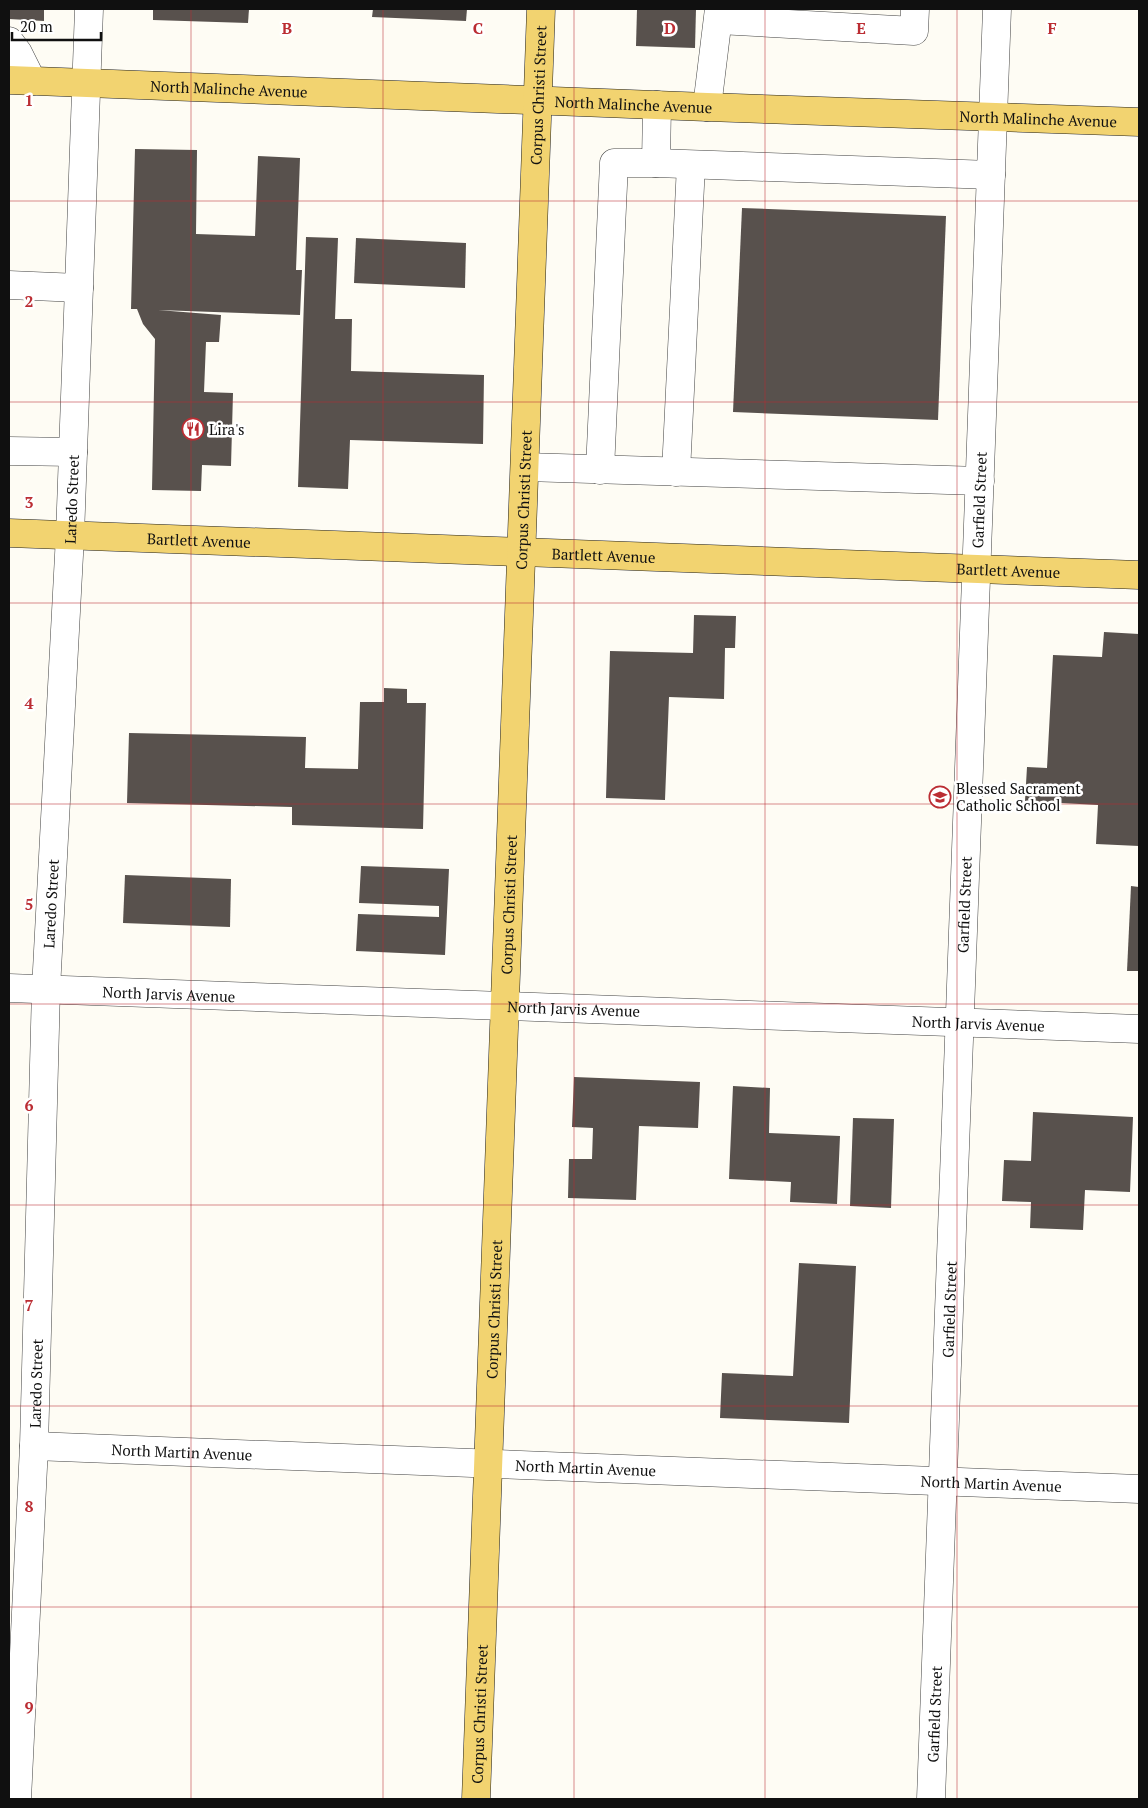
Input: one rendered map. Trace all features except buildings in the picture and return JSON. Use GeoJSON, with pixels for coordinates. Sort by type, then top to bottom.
{"type":"FeatureCollection","features":[{"type":"Feature","properties":{"kind":"main road","name":"Corpus Christi Street"},"geometry":{"type":"LineString","coordinates":[[476,1799],[542,9]]}},
{"type":"Feature","properties":{"kind":"main road","name":"North Malinche Avenue"},"geometry":{"type":"LineString","coordinates":[[20,81],[1139,122]]}},
{"type":"Feature","properties":{"kind":"main road","name":"Bartlett Avenue"},"geometry":{"type":"LineString","coordinates":[[9,533],[1139,575]]}},
{"type":"Feature","properties":{"kind":"street","name":"Laredo Street"},"geometry":{"type":"LineString","coordinates":[[17,1799],[34,1446],[46,989],[70,536],[89,9]]}},
{"type":"Feature","properties":{"kind":"street"},"geometry":{"type":"LineString","coordinates":[[708,107],[719,14],[914,31],[915,9]]}},
{"type":"Feature","properties":{"kind":"street","name":"Garfield Street"},"geometry":{"type":"LineString","coordinates":[[931,1799],[997,9]]}},
{"type":"Feature","properties":{"kind":"street"},"geometry":{"type":"LineString","coordinates":[[9,41],[18,53],[20,81]]}},
{"type":"Feature","properties":{"kind":"street"},"geometry":{"type":"LineString","coordinates":[[656,163],[657,105]]}},
{"type":"Feature","properties":{"kind":"street"},"geometry":{"type":"LineString","coordinates":[[600,470],[614,163],[992,175]]}},
{"type":"Feature","properties":{"kind":"street"},"geometry":{"type":"LineString","coordinates":[[676,472],[691,165]]}},
{"type":"Feature","properties":{"kind":"street"},"geometry":{"type":"LineString","coordinates":[[9,285],[79,288]]}},
{"type":"Feature","properties":{"kind":"street"},"geometry":{"type":"LineString","coordinates":[[9,451],[73,452]]}},
{"type":"Feature","properties":{"kind":"street"},"geometry":{"type":"LineString","coordinates":[[525,467],[980,481]]}},
{"type":"Feature","properties":{"kind":"street","name":"North Jarvis Avenue"},"geometry":{"type":"LineString","coordinates":[[9,988],[1139,1029]]}},
{"type":"Feature","properties":{"kind":"street","name":"North Martin Avenue"},"geometry":{"type":"LineString","coordinates":[[34,1446],[1139,1489]]}},
{"type":"Feature","properties":{"kind":"place","name":"Lira's"},"geometry":{"type":"Point","coordinates":[193,429]}},
{"type":"Feature","properties":{"kind":"place","name":"Blessed Sacrament Catholic School"},"geometry":{"type":"Point","coordinates":[940,797]}}]}
